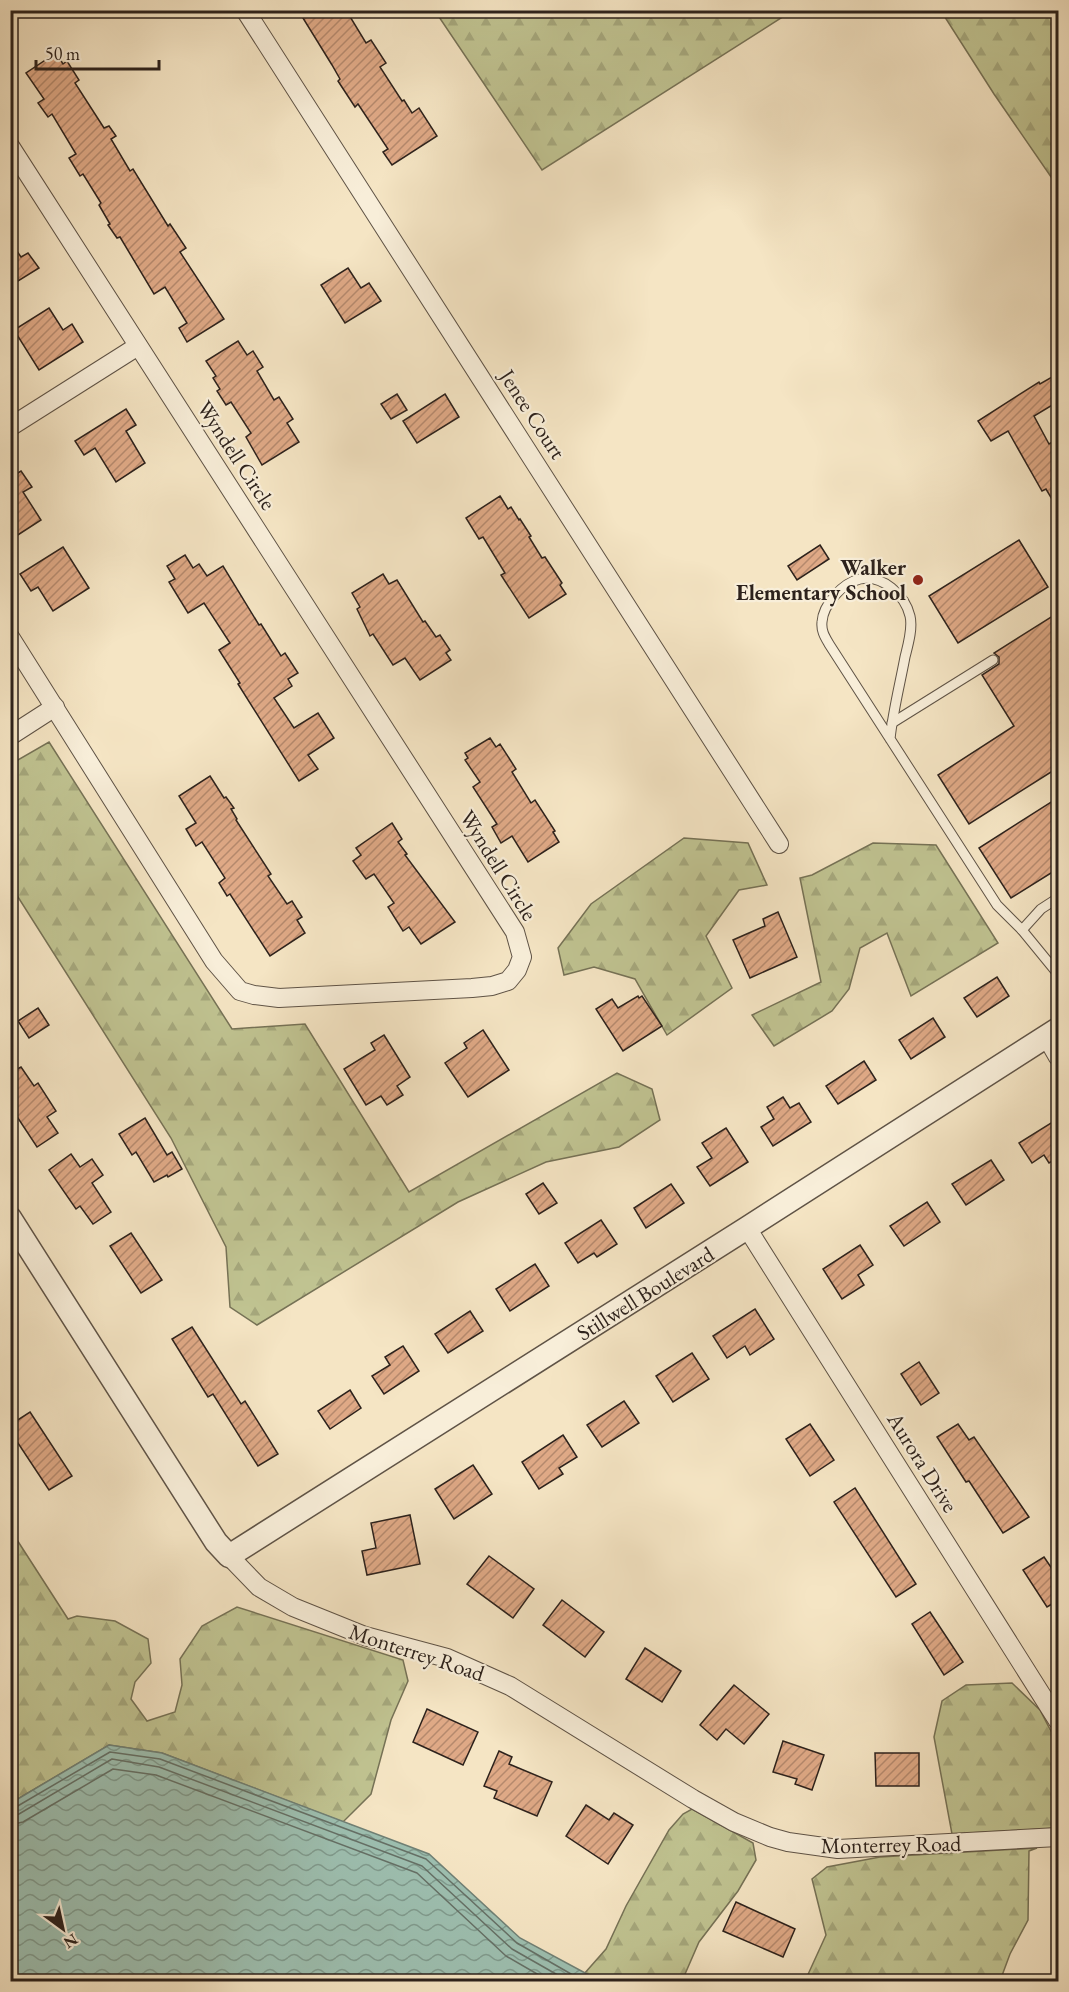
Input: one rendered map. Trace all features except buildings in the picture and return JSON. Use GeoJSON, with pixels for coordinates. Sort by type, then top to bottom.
{"type":"FeatureCollection","features":[{"type":"Feature","properties":{"kind":"street","name":"Jenee Court"},"geometry":{"type":"LineString","coordinates":[[245,10],[779,844]]}},
{"type":"Feature","properties":{"kind":"street","name":"Wyndell Circle"},"geometry":{"type":"LineString","coordinates":[[10,146],[515,932],[522,957],[517,970],[508,981],[492,986],[472,988],[279,998],[240,991],[214,961],[10,637]]}},
{"type":"Feature","properties":{"kind":"street"},"geometry":{"type":"LineString","coordinates":[[10,426],[138,346]]}},
{"type":"Feature","properties":{"kind":"street"},"geometry":{"type":"LineString","coordinates":[[10,736],[55,707]]}},
{"type":"Feature","properties":{"kind":"street"},"geometry":{"type":"LineString","coordinates":[[1052,1033],[1059,1057]]}},
{"type":"Feature","properties":{"kind":"street","name":"Stillwell Boulevard"},"geometry":{"type":"LineString","coordinates":[[229,1556],[1052,1033]]}},
{"type":"Feature","properties":{"kind":"street","name":"Monterrey Road"},"geometry":{"type":"LineString","coordinates":[[10,1218],[216,1542],[260,1587],[293,1607],[364,1636],[447,1658],[500,1681],[734,1822],[770,1837],[837,1849],[1059,1837]]}},
{"type":"Feature","properties":{"kind":"street","name":"Aurora Drive"},"geometry":{"type":"LineString","coordinates":[[747,1228],[1059,1721]]}},
{"type":"Feature","properties":{"kind":"lane"},"geometry":{"type":"LineString","coordinates":[[890,739],[911,618],[904,600],[891,587],[876,579],[859,579],[846,586],[831,601],[822,622],[823,633],[890,739],[997,905],[1022,930],[1059,974]]}},
{"type":"Feature","properties":{"kind":"lane"},"geometry":{"type":"LineString","coordinates":[[892,723],[993,660]]}},
{"type":"Feature","properties":{"kind":"lane"},"geometry":{"type":"LineString","coordinates":[[1022,930],[1041,909],[1059,898]]}},
{"type":"Feature","properties":{"kind":"green space"},"geometry":{"type":"Polygon","coordinates":[[[435,11],[792,11],[542,170],[435,11]]]}},
{"type":"Feature","properties":{"kind":"green space"},"geometry":{"type":"Polygon","coordinates":[[[941,11],[1058,11],[1058,187],[994,94],[941,11]]]}},
{"type":"Feature","properties":{"kind":"green space"},"geometry":{"type":"Polygon","coordinates":[[[49,742],[232,1029],[305,1024],[409,1192],[617,1073],[652,1089],[660,1120],[619,1147],[546,1162],[458,1202],[257,1325],[230,1307],[226,1247],[171,1138],[11,886],[11,764],[49,742]]]}},
{"type":"Feature","properties":{"kind":"green space"},"geometry":{"type":"Polygon","coordinates":[[[684,838],[748,843],[767,885],[739,890],[706,936],[732,988],[667,1035],[635,979],[594,967],[564,975],[558,948],[591,904],[684,838]]]}},
{"type":"Feature","properties":{"kind":"green space"},"geometry":{"type":"Polygon","coordinates":[[[873,843],[936,845],[998,943],[911,996],[887,933],[860,948],[849,989],[832,1011],[774,1046],[752,1015],[821,982],[800,878],[812,875],[873,843]]]}},
{"type":"Feature","properties":{"kind":"green space"},"geometry":{"type":"Polygon","coordinates":[[[10,1529],[68,1619],[77,1616],[115,1621],[148,1639],[151,1663],[135,1682],[131,1699],[147,1721],[175,1712],[182,1685],[180,1659],[202,1626],[237,1607],[403,1660],[408,1681],[391,1720],[371,1794],[343,1822],[162,1753],[109,1745],[11,1803],[10,1529]]]}},
{"type":"Feature","properties":{"kind":"green space"},"geometry":{"type":"Polygon","coordinates":[[[1012,1683],[1040,1710],[1058,1745],[1058,1828],[952,1834],[934,1737],[942,1701],[966,1685],[1012,1683]]]}},
{"type":"Feature","properties":{"kind":"green space"},"geometry":{"type":"Polygon","coordinates":[[[692,1809],[753,1843],[756,1860],[738,1891],[699,1942],[682,1981],[600,1981],[584,1974],[606,1949],[626,1906],[669,1830],[683,1814],[692,1809]]]}},
{"type":"Feature","properties":{"kind":"green space"},"geometry":{"type":"Polygon","coordinates":[[[1037,1848],[1029,1851],[1028,1920],[1010,1954],[1000,1981],[805,1981],[826,1935],[812,1879],[827,1867],[880,1857],[1037,1848]]]}},
{"type":"Feature","properties":{"kind":"water"},"geometry":{"type":"Polygon","coordinates":[[[109,1745],[162,1753],[429,1854],[520,1938],[600,1981],[11,1981],[11,1803],[109,1745]]]}},
{"type":"Feature","properties":{"kind":"place","name":"Walker Elementary School"},"geometry":{"type":"Point","coordinates":[918,580]}}]}
